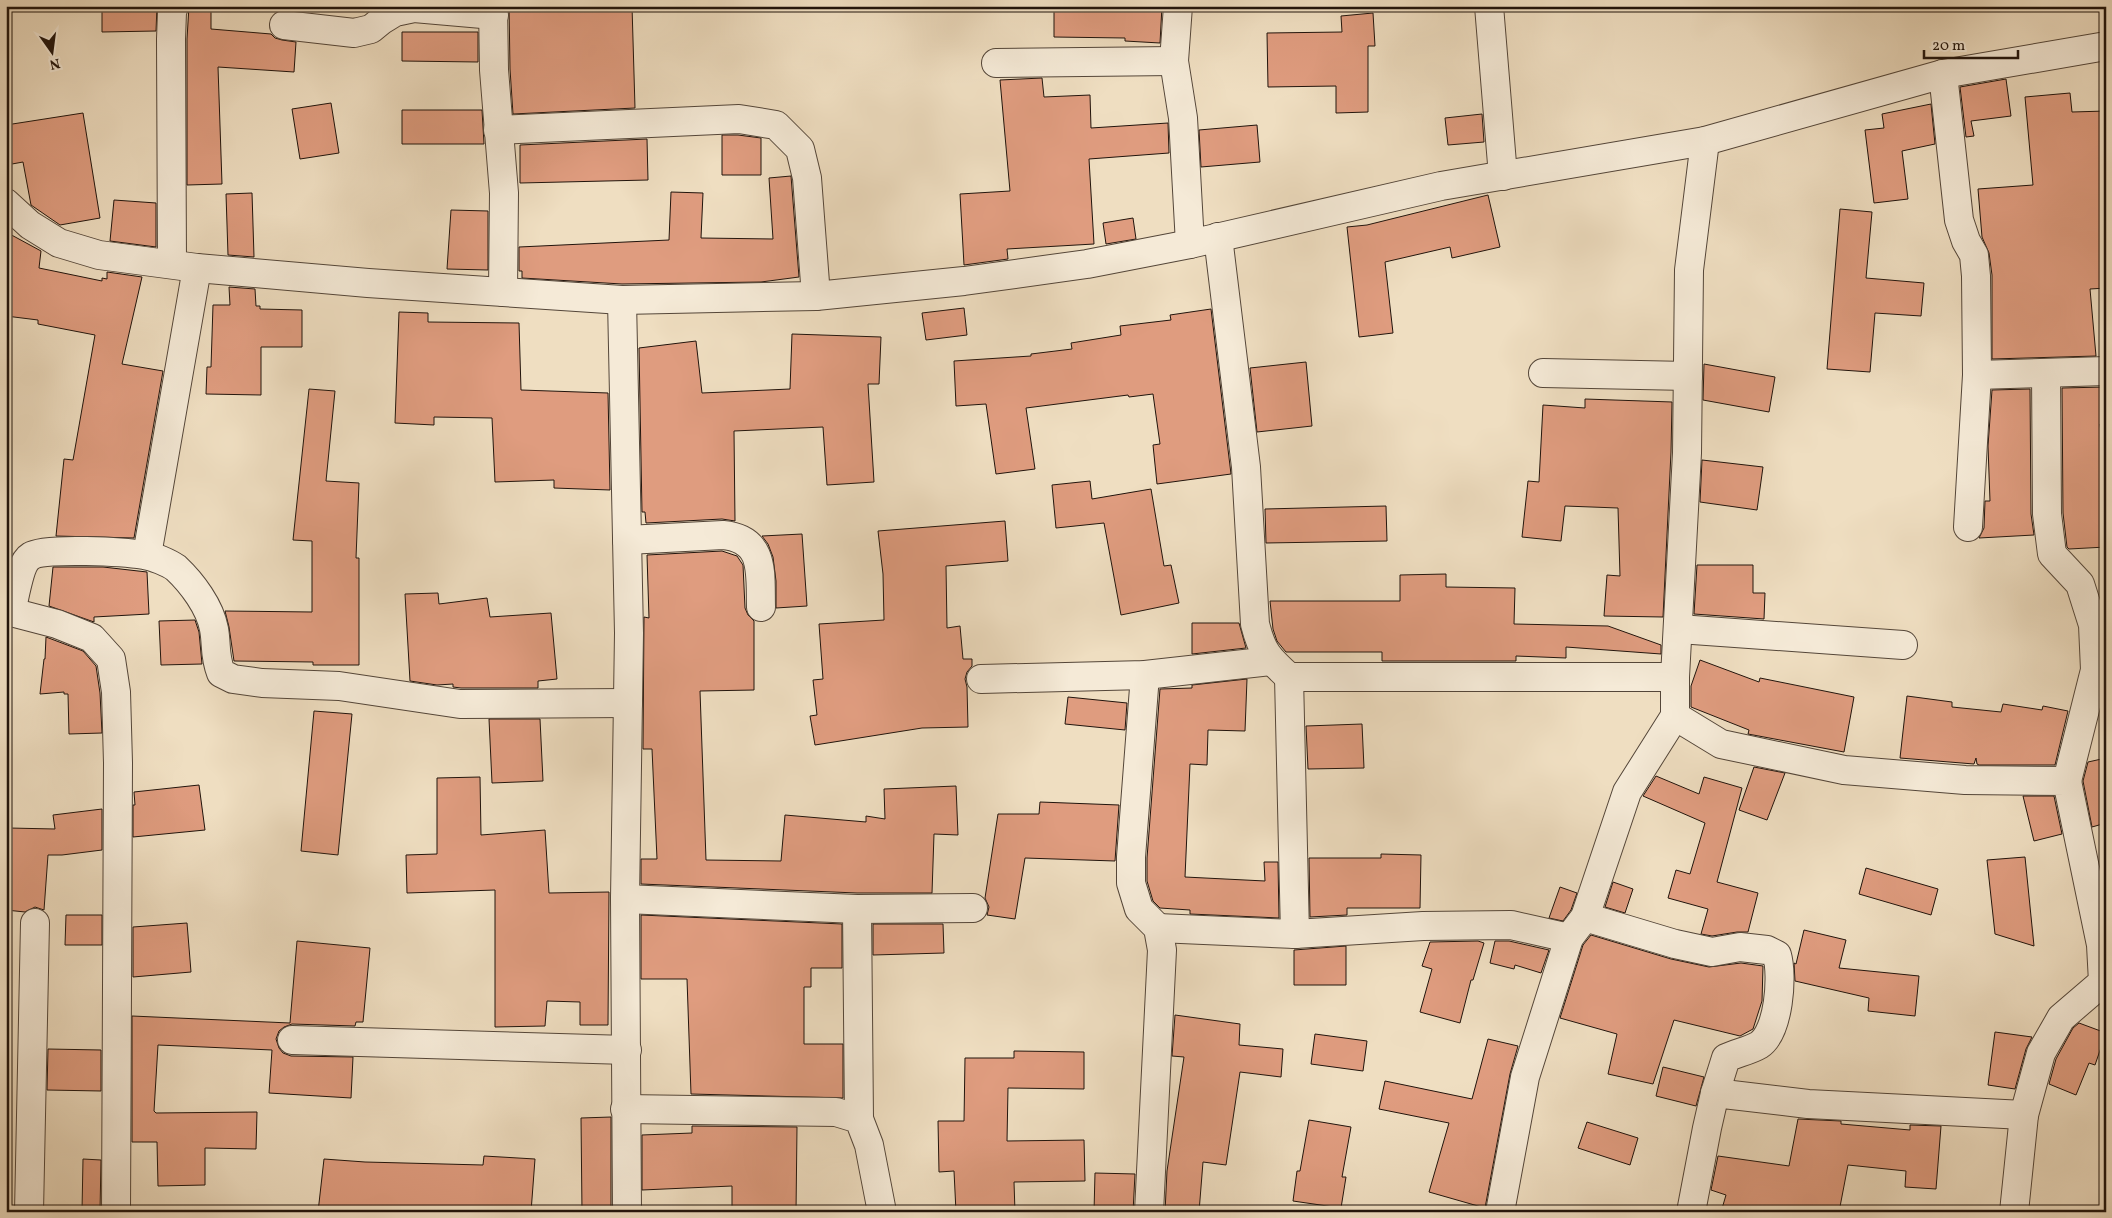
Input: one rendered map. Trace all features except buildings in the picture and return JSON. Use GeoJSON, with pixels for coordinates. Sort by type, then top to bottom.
{"type":"FeatureCollection","features":[{"type":"Feature","properties":{"kind":"street"},"geometry":{"type":"LineString","coordinates":[[147,555],[185,266],[171,39],[174,6]]}},
{"type":"Feature","properties":{"kind":"street"},"geometry":{"type":"LineString","coordinates":[[1178,6],[1174,60],[1183,118],[1190,244]]}},
{"type":"Feature","properties":{"kind":"street"},"geometry":{"type":"LineString","coordinates":[[1489,6],[1503,176]]}},
{"type":"Feature","properties":{"kind":"street"},"geometry":{"type":"LineString","coordinates":[[284,25],[354,33],[371,29],[395,12],[414,8],[494,11],[494,70],[504,193],[503,292]]}},
{"type":"Feature","properties":{"kind":"street"},"geometry":{"type":"LineString","coordinates":[[6,203],[30,225],[59,243],[99,255],[185,266],[622,300],[816,296],[964,281],[1086,264],[1190,244],[1441,186],[1705,141],[1943,74],[2106,46]]}},
{"type":"Feature","properties":{"kind":"street"},"geometry":{"type":"LineString","coordinates":[[996,64],[1174,60]]}},
{"type":"Feature","properties":{"kind":"street"},"geometry":{"type":"LineString","coordinates":[[1943,74],[1959,220],[1966,241],[1974,255],[1977,375],[1968,527]]}},
{"type":"Feature","properties":{"kind":"street"},"geometry":{"type":"LineString","coordinates":[[498,130],[739,119],[776,125],[800,150],[807,178],[816,296]]}},
{"type":"Feature","properties":{"kind":"street"},"geometry":{"type":"LineString","coordinates":[[1500,1212],[1524,1077],[1627,792],[1675,716],[1675,677],[1687,453],[1689,270],[1705,141]]}},
{"type":"Feature","properties":{"kind":"street"},"geometry":{"type":"LineString","coordinates":[[1218,237],[1246,467],[1255,624],[1261,646],[1280,669],[1295,934]]}},
{"type":"Feature","properties":{"kind":"street"},"geometry":{"type":"LineString","coordinates":[[622,300],[628,540],[625,899],[627,1212]]}},
{"type":"Feature","properties":{"kind":"street"},"geometry":{"type":"LineString","coordinates":[[1977,375],[2106,371]]}},
{"type":"Feature","properties":{"kind":"street"},"geometry":{"type":"LineString","coordinates":[[1543,373],[1688,376]]}},
{"type":"Feature","properties":{"kind":"street"},"geometry":{"type":"LineString","coordinates":[[2014,1212],[2024,1116],[2041,1053],[2061,1018],[2104,982],[2101,945],[2067,781],[2095,670],[2093,625],[2080,584],[2052,554],[2047,514],[2046,373]]}},
{"type":"Feature","properties":{"kind":"street"},"geometry":{"type":"LineString","coordinates":[[628,540],[723,535],[737,536],[756,553],[760,567],[761,607]]}},
{"type":"Feature","properties":{"kind":"street"},"geometry":{"type":"LineString","coordinates":[[116,1212],[118,763],[116,692],[111,659],[92,638],[57,624],[9,612],[18,590],[21,569],[31,556],[49,552],[112,552],[147,555],[175,567],[207,608],[214,629],[215,658],[221,673],[233,679],[262,683],[339,686],[460,704],[628,703]]}},
{"type":"Feature","properties":{"kind":"street"},"geometry":{"type":"LineString","coordinates":[[1679,629],[1903,645]]}},
{"type":"Feature","properties":{"kind":"street"},"geometry":{"type":"LineString","coordinates":[[981,679],[1280,669],[1675,677]]}},
{"type":"Feature","properties":{"kind":"street"},"geometry":{"type":"LineString","coordinates":[[1145,675],[1131,857],[1132,883],[1139,909],[1158,928],[1162,950],[1149,1212]]}},
{"type":"Feature","properties":{"kind":"street"},"geometry":{"type":"LineString","coordinates":[[1675,716],[1721,744],[1844,770],[1965,780],[2067,781]]}},
{"type":"Feature","properties":{"kind":"street"},"geometry":{"type":"LineString","coordinates":[[625,899],[857,909],[973,908]]}},
{"type":"Feature","properties":{"kind":"street"},"geometry":{"type":"LineString","coordinates":[[857,909],[859,1119],[869,1145],[882,1212]]}},
{"type":"Feature","properties":{"kind":"street"},"geometry":{"type":"LineString","coordinates":[[29,1212],[34,922]]}},
{"type":"Feature","properties":{"kind":"street"},"geometry":{"type":"LineString","coordinates":[[1158,928],[1295,934],[1424,926],[1511,925],[1577,928],[1712,952],[1740,947],[1767,950],[1777,955],[1780,967],[1779,995],[1774,1018],[1766,1038],[1758,1046],[1726,1058],[1706,1128],[1691,1212]]}},
{"type":"Feature","properties":{"kind":"street"},"geometry":{"type":"LineString","coordinates":[[292,1040],[627,1050]]}},
{"type":"Feature","properties":{"kind":"street"},"geometry":{"type":"LineString","coordinates":[[1715,1093],[1808,1104],[2024,1116]]}},
{"type":"Feature","properties":{"kind":"street"},"geometry":{"type":"LineString","coordinates":[[625,1109],[836,1112],[859,1119]]}}]}
